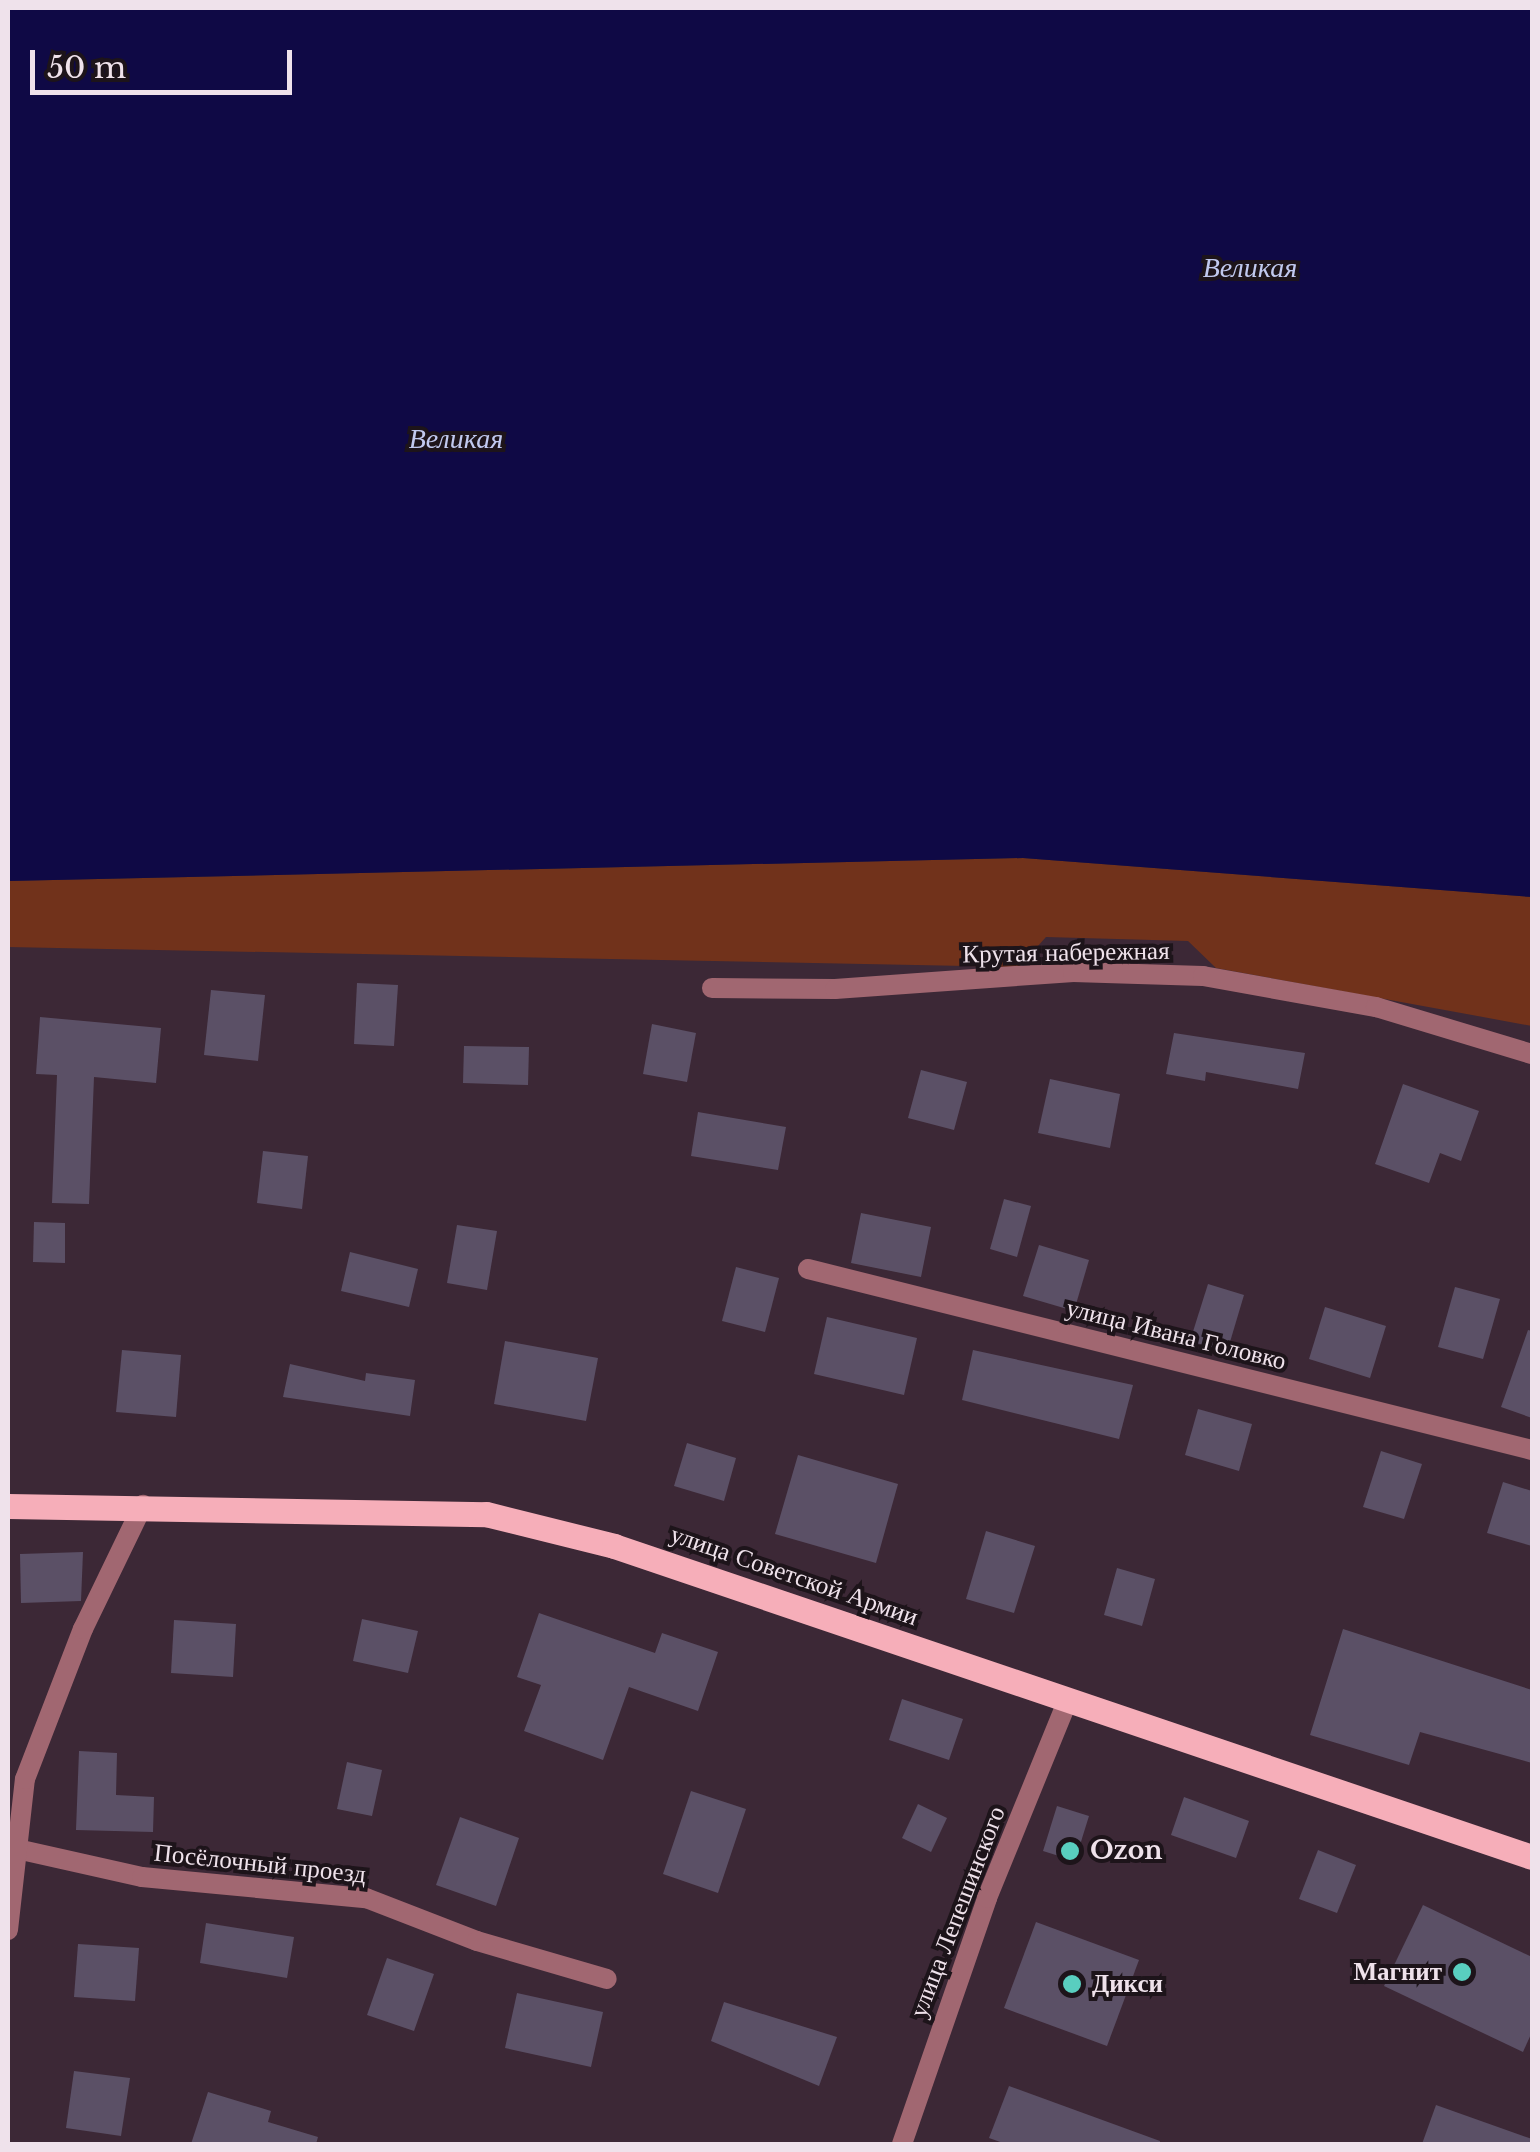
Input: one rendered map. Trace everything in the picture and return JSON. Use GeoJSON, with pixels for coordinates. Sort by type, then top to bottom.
{"type":"FeatureCollection","features":[{"type":"Feature","properties":{"kind":"main road","name":"улица Советской Армии"},"geometry":{"type":"LineString","coordinates":[[8,1506],[143,1505],[486,1514],[614,1546],[1532,1857]]}},
{"type":"Feature","properties":{"kind":"street","name":"Крутая набережная"},"geometry":{"type":"LineString","coordinates":[[712,988],[835,988],[1073,972],[1202,976],[1376,1008],[1532,1054]]}},
{"type":"Feature","properties":{"kind":"street","name":"улица Ивана Головко"},"geometry":{"type":"LineString","coordinates":[[808,1269],[1532,1450]]}},
{"type":"Feature","properties":{"kind":"street"},"geometry":{"type":"LineString","coordinates":[[8,1930],[25,1778],[83,1629],[143,1505]]}},
{"type":"Feature","properties":{"kind":"street","name":"улица Лепешинского"},"geometry":{"type":"LineString","coordinates":[[902,2144],[987,1898],[1068,1700]]}},
{"type":"Feature","properties":{"kind":"street","name":"Посёлочный проезд"},"geometry":{"type":"LineString","coordinates":[[17,1848],[142,1877],[366,1898],[477,1941],[607,1980]]}},
{"type":"Feature","properties":{"kind":"shaded area"},"geometry":{"type":"Polygon","coordinates":[[[1023,858],[1532,897],[1532,1026],[1216,968],[1188,941],[1046,937],[1019,967],[8,947],[8,881],[1023,858]]]}},
{"type":"Feature","properties":{"kind":"water","name":"Великая"},"geometry":{"type":"Polygon","coordinates":[[[8,8],[1532,8],[1532,897],[1023,858],[8,881],[8,8]]]}},
{"type":"Feature","properties":{"kind":"building"},"geometry":{"type":"Polygon","coordinates":[[[357,983],[398,985],[394,1046],[354,1044],[357,983]]]}},
{"type":"Feature","properties":{"kind":"building"},"geometry":{"type":"Polygon","coordinates":[[[211,990],[265,995],[258,1061],[204,1055],[211,990]]]}},
{"type":"Feature","properties":{"kind":"building"},"geometry":{"type":"Polygon","coordinates":[[[40,1017],[161,1028],[156,1083],[94,1077],[89,1204],[52,1203],[57,1075],[36,1074],[40,1017]]]}},
{"type":"Feature","properties":{"kind":"building"},"geometry":{"type":"Polygon","coordinates":[[[652,1024],[696,1033],[687,1082],[643,1074],[652,1024]]]}},
{"type":"Feature","properties":{"kind":"building"},"geometry":{"type":"Polygon","coordinates":[[[1174,1033],[1305,1053],[1298,1089],[1206,1072],[1205,1081],[1166,1074],[1174,1033]]]}},
{"type":"Feature","properties":{"kind":"building"},"geometry":{"type":"Polygon","coordinates":[[[464,1046],[529,1047],[528,1085],[463,1083],[464,1046]]]}},
{"type":"Feature","properties":{"kind":"building"},"geometry":{"type":"Polygon","coordinates":[[[921,1070],[967,1082],[954,1130],[908,1118],[921,1070]]]}},
{"type":"Feature","properties":{"kind":"building"},"geometry":{"type":"Polygon","coordinates":[[[1050,1079],[1120,1094],[1110,1148],[1038,1133],[1050,1079]]]}},
{"type":"Feature","properties":{"kind":"building"},"geometry":{"type":"Polygon","coordinates":[[[1403,1084],[1479,1111],[1461,1161],[1440,1153],[1429,1183],[1375,1164],[1403,1084]]]}},
{"type":"Feature","properties":{"kind":"building"},"geometry":{"type":"Polygon","coordinates":[[[698,1112],[786,1127],[778,1170],[691,1156],[698,1112]]]}},
{"type":"Feature","properties":{"kind":"building"},"geometry":{"type":"Polygon","coordinates":[[[263,1151],[308,1156],[302,1209],[257,1203],[263,1151]]]}},
{"type":"Feature","properties":{"kind":"building"},"geometry":{"type":"Polygon","coordinates":[[[1004,1199],[1031,1206],[1017,1257],[990,1249],[1004,1199]]]}},
{"type":"Feature","properties":{"kind":"building"},"geometry":{"type":"Polygon","coordinates":[[[861,1213],[931,1227],[921,1277],[851,1263],[861,1213]]]}},
{"type":"Feature","properties":{"kind":"building"},"geometry":{"type":"Polygon","coordinates":[[[34,1222],[65,1223],[65,1263],[33,1262],[34,1222]]]}},
{"type":"Feature","properties":{"kind":"building"},"geometry":{"type":"Polygon","coordinates":[[[457,1225],[497,1231],[487,1290],[447,1283],[457,1225]]]}},
{"type":"Feature","properties":{"kind":"building"},"geometry":{"type":"Polygon","coordinates":[[[1039,1245],[1089,1260],[1074,1311],[1023,1296],[1039,1245]]]}},
{"type":"Feature","properties":{"kind":"building"},"geometry":{"type":"Polygon","coordinates":[[[350,1252],[418,1269],[409,1307],[341,1291],[350,1252]]]}},
{"type":"Feature","properties":{"kind":"building"},"geometry":{"type":"Polygon","coordinates":[[[736,1267],[779,1278],[765,1332],[722,1321],[736,1267]]]}},
{"type":"Feature","properties":{"kind":"building"},"geometry":{"type":"Polygon","coordinates":[[[1208,1284],[1244,1295],[1227,1352],[1190,1341],[1208,1284]]]}},
{"type":"Feature","properties":{"kind":"building"},"geometry":{"type":"Polygon","coordinates":[[[1455,1287],[1500,1299],[1483,1359],[1438,1347],[1455,1287]]]}},
{"type":"Feature","properties":{"kind":"building"},"geometry":{"type":"Polygon","coordinates":[[[1325,1307],[1386,1326],[1370,1378],[1309,1359],[1325,1307]]]}},
{"type":"Feature","properties":{"kind":"building"},"geometry":{"type":"Polygon","coordinates":[[[827,1317],[917,1338],[904,1395],[814,1374],[827,1317]]]}},
{"type":"Feature","properties":{"kind":"building"},"geometry":{"type":"Polygon","coordinates":[[[1528,1330],[1532,1331],[1532,1418],[1501,1407],[1528,1330]]]}},
{"type":"Feature","properties":{"kind":"building"},"geometry":{"type":"Polygon","coordinates":[[[505,1341],[598,1358],[586,1421],[494,1404],[505,1341]]]}},
{"type":"Feature","properties":{"kind":"building"},"geometry":{"type":"Polygon","coordinates":[[[122,1350],[181,1355],[176,1417],[116,1412],[122,1350]]]}},
{"type":"Feature","properties":{"kind":"building"},"geometry":{"type":"Polygon","coordinates":[[[973,1350],[1133,1385],[1119,1439],[962,1400],[973,1350]]]}},
{"type":"Feature","properties":{"kind":"building"},"geometry":{"type":"Polygon","coordinates":[[[290,1364],[365,1381],[366,1373],[415,1380],[410,1416],[283,1397],[290,1364]]]}},
{"type":"Feature","properties":{"kind":"building"},"geometry":{"type":"Polygon","coordinates":[[[1198,1409],[1252,1424],[1239,1471],[1185,1455],[1198,1409]]]}},
{"type":"Feature","properties":{"kind":"building"},"geometry":{"type":"Polygon","coordinates":[[[687,1443],[736,1458],[724,1501],[674,1486],[687,1443]]]}},
{"type":"Feature","properties":{"kind":"building"},"geometry":{"type":"Polygon","coordinates":[[[1381,1451],[1422,1464],[1404,1519],[1363,1507],[1381,1451]]]}},
{"type":"Feature","properties":{"kind":"building"},"geometry":{"type":"Polygon","coordinates":[[[798,1455],[898,1484],[876,1563],[775,1534],[798,1455]]]}},
{"type":"Feature","properties":{"kind":"building"},"geometry":{"type":"Polygon","coordinates":[[[1503,1482],[1532,1491],[1532,1546],[1487,1533],[1503,1482]]]}},
{"type":"Feature","properties":{"kind":"building"},"geometry":{"type":"Polygon","coordinates":[[[986,1531],[1035,1546],[1014,1613],[966,1599],[986,1531]]]}},
{"type":"Feature","properties":{"kind":"building"},"geometry":{"type":"Polygon","coordinates":[[[83,1552],[81,1601],[21,1603],[20,1554],[83,1552]]]}},
{"type":"Feature","properties":{"kind":"building"},"geometry":{"type":"Polygon","coordinates":[[[1117,1568],[1155,1579],[1142,1626],[1104,1615],[1117,1568]]]}},
{"type":"Feature","properties":{"kind":"building"},"geometry":{"type":"Polygon","coordinates":[[[539,1613],[655,1653],[662,1633],[718,1652],[698,1711],[629,1687],[603,1760],[524,1731],[541,1685],[517,1677],[539,1613]]]}},
{"type":"Feature","properties":{"kind":"building"},"geometry":{"type":"Polygon","coordinates":[[[362,1619],[418,1631],[408,1673],[353,1661],[362,1619]]]}},
{"type":"Feature","properties":{"kind":"building"},"geometry":{"type":"Polygon","coordinates":[[[174,1620],[236,1624],[233,1677],[171,1673],[174,1620]]]}},
{"type":"Feature","properties":{"kind":"building"},"geometry":{"type":"Polygon","coordinates":[[[1343,1629],[1532,1690],[1532,1763],[1420,1732],[1409,1765],[1310,1735],[1343,1629]]]}},
{"type":"Feature","properties":{"kind":"building"},"geometry":{"type":"Polygon","coordinates":[[[902,1699],[963,1719],[949,1760],[889,1740],[902,1699]]]}},
{"type":"Feature","properties":{"kind":"building"},"geometry":{"type":"Polygon","coordinates":[[[79,1751],[117,1753],[116,1795],[154,1797],[153,1832],[76,1830],[79,1751]]]}},
{"type":"Feature","properties":{"kind":"building"},"geometry":{"type":"Polygon","coordinates":[[[347,1762],[382,1770],[372,1816],[337,1809],[347,1762]]]}},
{"type":"Feature","properties":{"kind":"building"},"geometry":{"type":"Polygon","coordinates":[[[691,1791],[746,1809],[718,1893],[663,1874],[691,1791]]]}},
{"type":"Feature","properties":{"kind":"building"},"geometry":{"type":"Polygon","coordinates":[[[1184,1797],[1249,1821],[1236,1858],[1171,1835],[1184,1797]]]}},
{"type":"Feature","properties":{"kind":"building"},"geometry":{"type":"Polygon","coordinates":[[[918,1804],[947,1818],[931,1852],[902,1838],[918,1804]]]}},
{"type":"Feature","properties":{"kind":"building"},"geometry":{"type":"Polygon","coordinates":[[[1057,1806],[1089,1816],[1075,1861],[1043,1851],[1057,1806]]]}},
{"type":"Feature","properties":{"kind":"building"},"geometry":{"type":"Polygon","coordinates":[[[460,1817],[519,1838],[496,1906],[436,1885],[460,1817]]]}},
{"type":"Feature","properties":{"kind":"building"},"geometry":{"type":"Polygon","coordinates":[[[1318,1850],[1356,1865],[1337,1913],[1299,1899],[1318,1850]]]}},
{"type":"Feature","properties":{"kind":"building","name":"Магнит"},"geometry":{"type":"Polygon","coordinates":[[[1423,1905],[1532,1957],[1532,2032],[1523,2052],[1384,1986],[1423,1905]]]}},
{"type":"Feature","properties":{"kind":"building","name":"Дикси"},"geometry":{"type":"Polygon","coordinates":[[[1036,1922],[1139,1960],[1107,2046],[1004,2008],[1036,1922]]]}},
{"type":"Feature","properties":{"kind":"building"},"geometry":{"type":"Polygon","coordinates":[[[206,1923],[294,1937],[287,1978],[200,1963],[206,1923]]]}},
{"type":"Feature","properties":{"kind":"building"},"geometry":{"type":"Polygon","coordinates":[[[78,1944],[139,1948],[135,2001],[74,1997],[78,1944]]]}},
{"type":"Feature","properties":{"kind":"building"},"geometry":{"type":"Polygon","coordinates":[[[387,1958],[434,1974],[414,2031],[367,2015],[387,1958]]]}},
{"type":"Feature","properties":{"kind":"building"},"geometry":{"type":"Polygon","coordinates":[[[517,1993],[603,2012],[591,2067],[505,2048],[517,1993]]]}},
{"type":"Feature","properties":{"kind":"building"},"geometry":{"type":"Polygon","coordinates":[[[724,2002],[837,2037],[819,2086],[711,2041],[724,2002]]]}},
{"type":"Feature","properties":{"kind":"building"},"geometry":{"type":"Polygon","coordinates":[[[74,2071],[130,2078],[121,2136],[66,2128],[74,2071]]]}},
{"type":"Feature","properties":{"kind":"building"},"geometry":{"type":"Polygon","coordinates":[[[1009,2086],[1160,2144],[1006,2144],[989,2138],[1009,2086]]]}},
{"type":"Feature","properties":{"kind":"building"},"geometry":{"type":"Polygon","coordinates":[[[208,2092],[271,2111],[268,2122],[318,2137],[316,2144],[191,2144],[208,2092]]]}},
{"type":"Feature","properties":{"kind":"building"},"geometry":{"type":"Polygon","coordinates":[[[1436,2105],[1532,2139],[1532,2144],[1422,2144],[1436,2105]]]}},
{"type":"Feature","properties":{"kind":"place","name":"Ozon"},"geometry":{"type":"Point","coordinates":[1070,1851]}},
{"type":"Feature","properties":{"kind":"place","name":"Магнит"},"geometry":{"type":"Point","coordinates":[1462,1972]}},
{"type":"Feature","properties":{"kind":"place","name":"Дикси"},"geometry":{"type":"Point","coordinates":[1072,1984]}}]}
